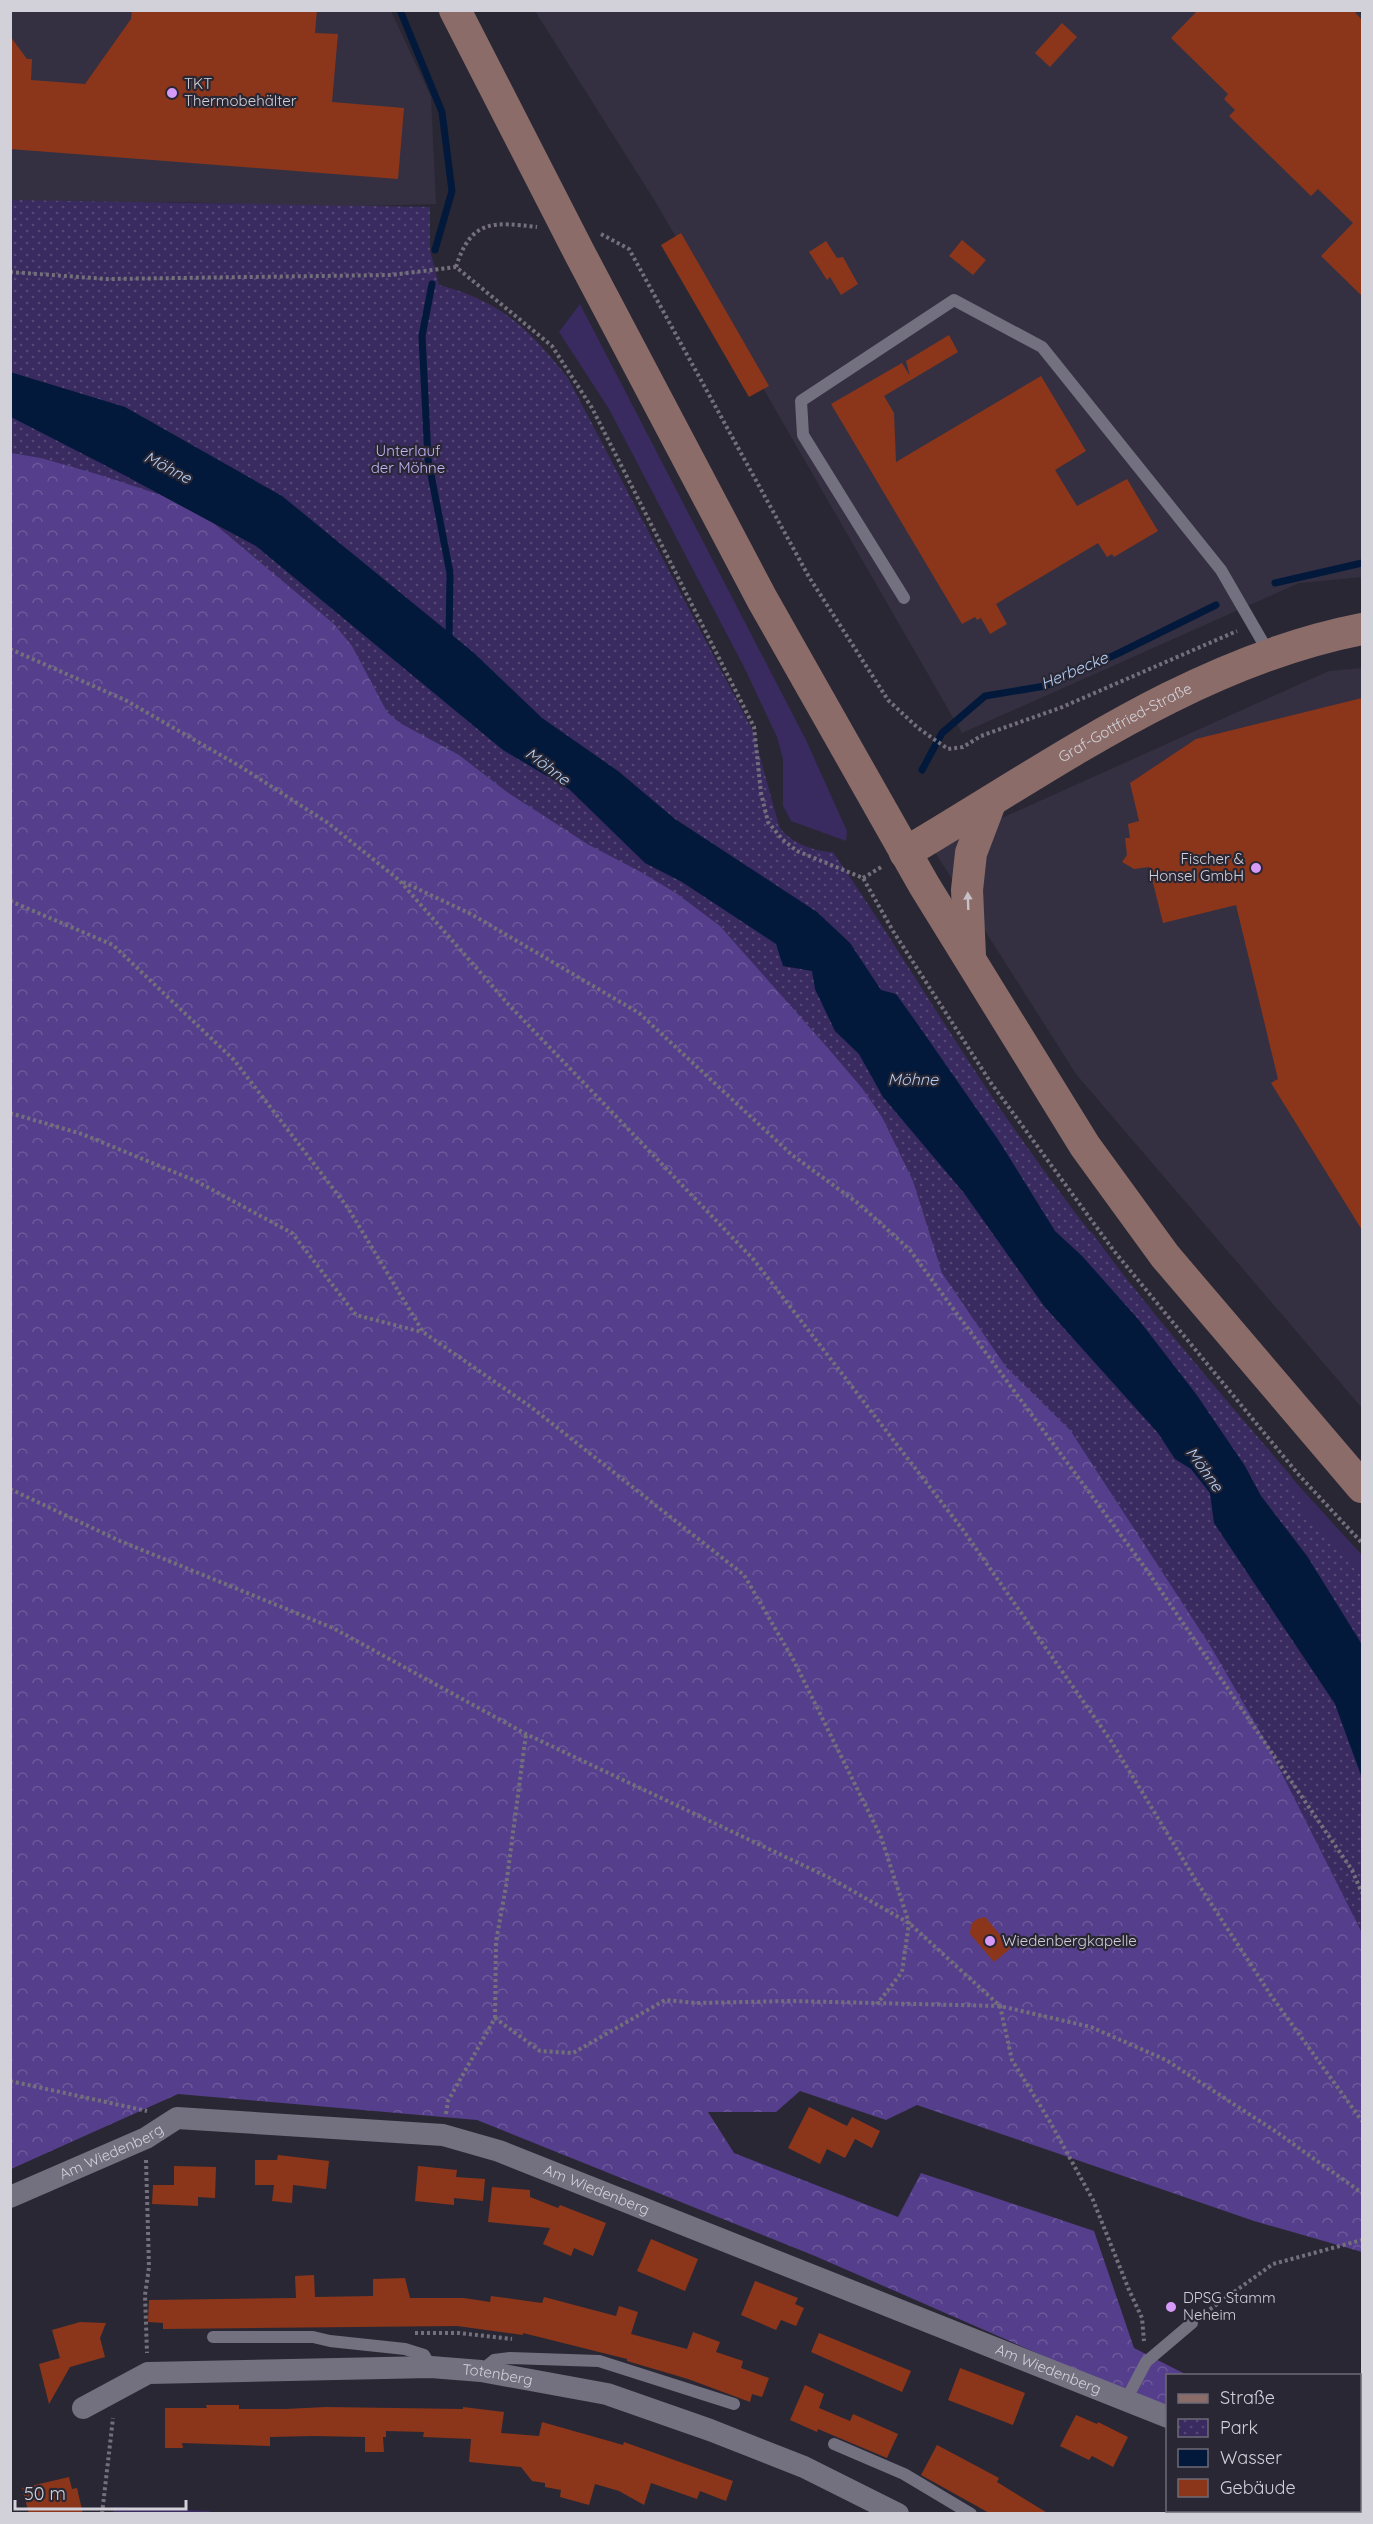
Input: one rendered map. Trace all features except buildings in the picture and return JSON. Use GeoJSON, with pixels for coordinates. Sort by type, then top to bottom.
{"type":"FeatureCollection","features":[{"type":"Feature","properties":{"kind":"main road"},"geometry":{"type":"LineString","coordinates":[[455,10],[550,213],[585,243],[762,599],[905,853],[970,960],[1085,1146],[1165,1256],[1362,1487]]}},
{"type":"Feature","properties":{"kind":"main road","name":"Graf-Gottfried-Straße"},"geometry":{"type":"LineString","coordinates":[[905,853],[990,803],[1066,753],[1169,697],[1269,653],[1362,629]]}},
{"type":"Feature","properties":{"kind":"main road"},"geometry":{"type":"LineString","coordinates":[[970,960],[967,890],[971,853],[990,803]]}},
{"type":"Feature","properties":{"kind":"street","name":"Am Wiedenberg"},"geometry":{"type":"LineString","coordinates":[[10,2197],[146,2138],[177,2118],[443,2135],[499,2151],[1166,2417]]}},
{"type":"Feature","properties":{"kind":"street","name":"Totenberg"},"geometry":{"type":"LineString","coordinates":[[83,2408],[148,2373],[431,2367],[481,2371],[607,2394],[804,2467],[898,2514]]}},
{"type":"Feature","properties":{"kind":"lane"},"geometry":{"type":"LineString","coordinates":[[904,598],[803,435],[801,400],[954,300],[1042,347],[1197,544],[1221,570],[1269,653]]}},
{"type":"Feature","properties":{"kind":"lane"},"geometry":{"type":"LineString","coordinates":[[1126,2400],[1146,2362],[1192,2323]]}},
{"type":"Feature","properties":{"kind":"lane"},"geometry":{"type":"LineString","coordinates":[[213,2337],[313,2337],[405,2349],[424,2355],[431,2367]]}},
{"type":"Feature","properties":{"kind":"lane"},"geometry":{"type":"LineString","coordinates":[[481,2371],[494,2360],[510,2358],[599,2361],[734,2404]]}},
{"type":"Feature","properties":{"kind":"lane"},"geometry":{"type":"LineString","coordinates":[[834,2444],[904,2474],[972,2514]]}},
{"type":"Feature","properties":{"kind":"path"},"geometry":{"type":"LineString","coordinates":[[456,267],[461,250],[471,234],[486,226],[550,213]]}},
{"type":"Feature","properties":{"kind":"path"},"geometry":{"type":"LineString","coordinates":[[585,243],[601,233],[628,249],[809,577],[888,700],[918,728],[948,749],[955,750],[981,736],[1060,708],[1141,671],[1252,626]]}},
{"type":"Feature","properties":{"kind":"path"},"geometry":{"type":"LineString","coordinates":[[10,272],[107,279],[391,275],[456,267],[552,346],[592,408],[696,617],[754,727],[761,793],[768,822],[782,839],[797,851],[863,878],[893,931],[991,1083],[1113,1251],[1298,1474],[1362,1544]]}},
{"type":"Feature","properties":{"kind":"path"},"geometry":{"type":"LineString","coordinates":[[10,649],[125,700],[238,765],[328,823],[399,880],[508,1004],[754,1260],[963,1530],[1111,1741],[1195,1879],[1272,1997],[1362,2121]]}},
{"type":"Feature","properties":{"kind":"path"},"geometry":{"type":"LineString","coordinates":[[399,880],[471,914],[639,1013],[792,1155],[859,1204],[909,1249],[1146,1569],[1352,1870],[1362,1893]]}},
{"type":"Feature","properties":{"kind":"path"},"geometry":{"type":"LineString","coordinates":[[10,901],[113,945],[234,1060],[348,1208],[423,1332]]}},
{"type":"Feature","properties":{"kind":"path"},"geometry":{"type":"LineString","coordinates":[[10,1113],[82,1134],[196,1181],[292,1233],[356,1315],[423,1332],[531,1407],[744,1575],[794,1661],[881,1837],[909,1923],[902,1972],[877,2004]]}},
{"type":"Feature","properties":{"kind":"path"},"geometry":{"type":"LineString","coordinates":[[10,1489],[120,1541],[333,1628],[526,1734],[830,1878],[909,1923],[1000,2007],[1012,2060],[1049,2120],[1093,2200],[1142,2318],[1146,2362]]}},
{"type":"Feature","properties":{"kind":"path"},"geometry":{"type":"LineString","coordinates":[[443,2135],[448,2101],[495,2018],[496,1942],[506,1886],[526,1734]]}},
{"type":"Feature","properties":{"kind":"path"},"geometry":{"type":"LineString","coordinates":[[495,2018],[540,2051],[573,2053],[665,2000],[697,2003],[791,2001],[1000,2007],[1091,2027],[1166,2060],[1275,2131],[1362,2193]]}},
{"type":"Feature","properties":{"kind":"path"},"geometry":{"type":"LineString","coordinates":[[10,2082],[177,2118]]}},
{"type":"Feature","properties":{"kind":"path"},"geometry":{"type":"LineString","coordinates":[[146,2138],[149,2267],[145,2295],[146,2330]]}},
{"type":"Feature","properties":{"kind":"path"},"geometry":{"type":"LineString","coordinates":[[1192,2323],[1273,2264],[1362,2240]]}},
{"type":"Feature","properties":{"kind":"path"},"geometry":{"type":"LineString","coordinates":[[405,2333],[459,2333],[521,2340]]}},
{"type":"Feature","properties":{"kind":"path"},"geometry":{"type":"LineString","coordinates":[[102,2514],[116,2390]]}},
{"type":"Feature","properties":{"kind":"shaded area"},"geometry":{"type":"Polygon","coordinates":[[[11,11],[391,11],[431,97],[436,204],[326,207],[181,202],[11,202],[11,11]]]}},
{"type":"Feature","properties":{"kind":"shaded area"},"geometry":{"type":"Polygon","coordinates":[[[535,11],[1358,11],[1362,15],[1362,577],[1299,583],[962,733],[658,206],[535,11]]]}},
{"type":"Feature","properties":{"kind":"shaded area"},"geometry":{"type":"Polygon","coordinates":[[[1362,668],[1362,1408],[1076,1074],[933,849],[1329,671],[1362,668]]]}},
{"type":"Feature","properties":{"kind":"green space","name":"Unterlauf der Möhne"},"geometry":{"type":"Polygon","coordinates":[[[10,200],[430,207],[430,250],[439,285],[480,299],[512,319],[540,345],[568,378],[753,731],[779,826],[789,837],[803,845],[833,852],[976,1072],[1056,1187],[1154,1314],[1292,1477],[1288,1482],[1303,1502],[1299,1508],[1362,1577],[1362,1933],[1266,1742],[1211,1647],[1070,1430],[1006,1367],[942,1273],[913,1181],[882,1117],[862,1088],[720,926],[676,893],[589,845],[507,792],[459,755],[400,723],[387,712],[352,646],[334,624],[206,517],[173,499],[100,475],[41,458],[11,453],[10,200]]]}},
{"type":"Feature","properties":{"kind":"green space"},"geometry":{"type":"Polygon","coordinates":[[[580,304],[806,740],[847,831],[846,841],[791,821],[783,806],[783,759],[777,737],[745,669],[609,409],[559,332],[580,304]]]}},
{"type":"Feature","properties":{"kind":"green space"},"geometry":{"type":"Polygon","coordinates":[[[10,417],[256,546],[746,925],[1362,1778],[1362,2252],[1254,2221],[917,2105],[886,2120],[800,2091],[776,2112],[708,2112],[734,2153],[898,2217],[921,2173],[1094,2231],[1134,2348],[1185,2374],[1166,2374],[1166,2410],[815,2256],[477,2120],[178,2094],[11,2169],[10,417]]]}},
{"type":"Feature","properties":{"kind":"green space"},"geometry":{"type":"Polygon","coordinates":[[[1091,1231],[1222,1397],[1362,1555],[1362,1639],[1078,1242],[1091,1231]]]}},
{"type":"Feature","properties":{"kind":"green space"},"geometry":{"type":"Polygon","coordinates":[[[114,2507],[209,2511],[209,2513],[113,2513],[114,2507]]]}},
{"type":"Feature","properties":{"kind":"water","name":"Möhne"},"geometry":{"type":"Polygon","coordinates":[[[10,372],[125,407],[282,496],[474,653],[542,718],[618,771],[675,819],[817,912],[850,943],[881,990],[896,994],[914,1019],[999,1141],[1055,1231],[1082,1256],[1138,1319],[1196,1394],[1245,1466],[1261,1496],[1307,1556],[1358,1638],[1362,1645],[1362,1778],[1335,1704],[1214,1523],[1210,1493],[1191,1469],[1175,1459],[1158,1433],[1044,1306],[964,1193],[883,1097],[859,1054],[835,1031],[815,989],[812,971],[783,966],[776,944],[682,882],[645,863],[569,789],[503,750],[256,546],[11,417],[10,372]]]}},
{"type":"Feature","properties":{"kind":"waterway"},"geometry":{"type":"LineString","coordinates":[[400,10],[442,112],[452,191],[435,250]]}},
{"type":"Feature","properties":{"kind":"waterway"},"geometry":{"type":"LineString","coordinates":[[432,284],[422,336],[428,459],[450,573],[449,641]]}},
{"type":"Feature","properties":{"kind":"waterway","name":"Herbecke"},"geometry":{"type":"LineString","coordinates":[[1275,583],[1362,563]]}},
{"type":"Feature","properties":{"kind":"waterway","name":"Herbecke"},"geometry":{"type":"LineString","coordinates":[[922,770],[942,733],[985,696],[1045,686],[1117,654],[1216,605]]}},
{"type":"Feature","properties":{"kind":"place","name":"TKT Thermobehälter"},"geometry":{"type":"Point","coordinates":[172,93]}},
{"type":"Feature","properties":{"kind":"place","name":"Fischer & Honsel GmbH"},"geometry":{"type":"Point","coordinates":[1256,868]}},
{"type":"Feature","properties":{"kind":"place","name":"Wiedenbergkapelle"},"geometry":{"type":"Point","coordinates":[990,1941]}},
{"type":"Feature","properties":{"kind":"place","name":"DPSG Stamm Neheim"},"geometry":{"type":"Point","coordinates":[1171,2307]}}]}
